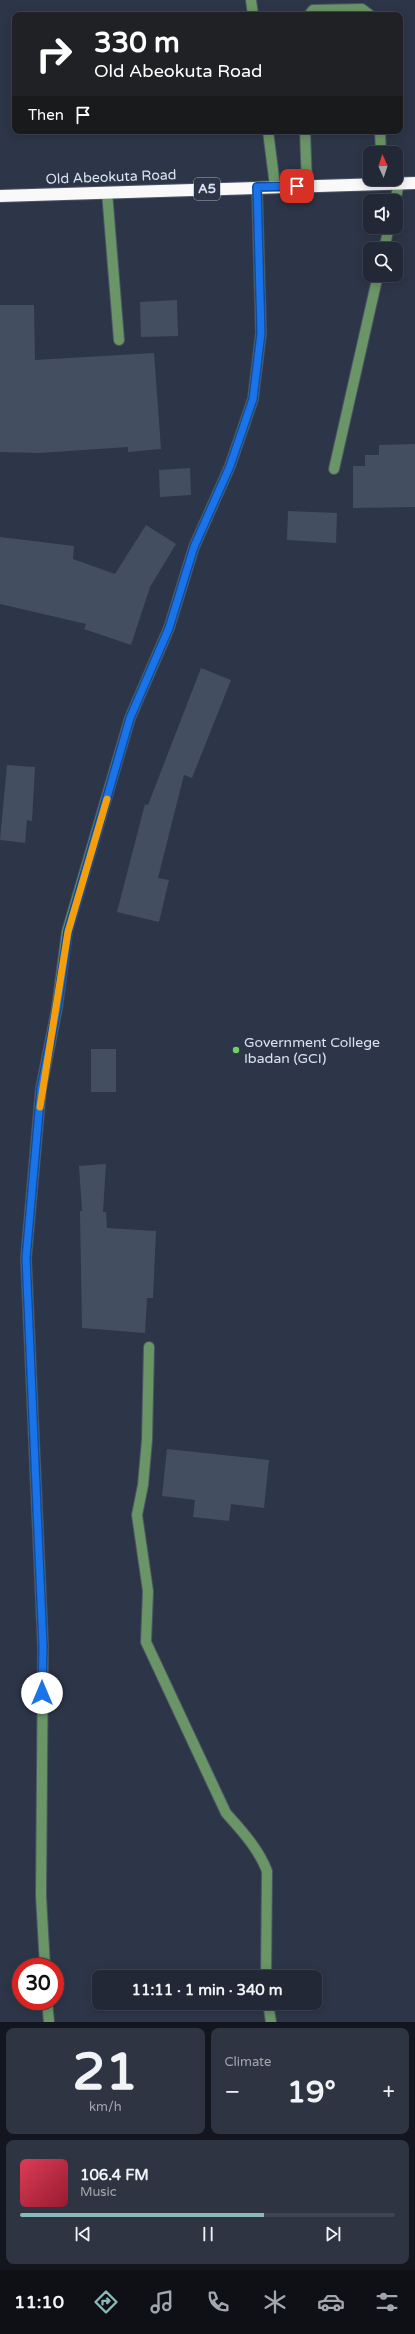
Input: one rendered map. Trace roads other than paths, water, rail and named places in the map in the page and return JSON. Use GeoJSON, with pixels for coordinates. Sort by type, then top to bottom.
{"type":"FeatureCollection","features":[{"type":"Feature","properties":{"kind":"highway","name":"Old Abeokuta Road"},"geometry":{"type":"LineString","coordinates":[[0,196],[307,186],[363,182]]}},
{"type":"Feature","properties":{"kind":"highway","name":"Old Abeokuta Road"},"geometry":{"type":"LineString","coordinates":[[403,184],[415,183]]}},
{"type":"Feature","properties":{"kind":"street"},"geometry":{"type":"LineString","coordinates":[[251,0],[253,12]]}},
{"type":"Feature","properties":{"kind":"street"},"geometry":{"type":"LineString","coordinates":[[311,12],[313,10],[362,9],[366,12]]}},
{"type":"Feature","properties":{"kind":"street"},"geometry":{"type":"LineString","coordinates":[[268,134],[275,186]]}},
{"type":"Feature","properties":{"kind":"street"},"geometry":{"type":"LineString","coordinates":[[305,134],[307,186]]}},
{"type":"Feature","properties":{"kind":"street"},"geometry":{"type":"LineString","coordinates":[[380,134],[381,146]]}},
{"type":"Feature","properties":{"kind":"street"},"geometry":{"type":"LineString","coordinates":[[44,1958],[41,1896],[43,1646],[26,1258],[41,1089],[57,1008],[68,932],[130,718],[169,628],[194,547],[230,466],[253,399],[261,333],[257,187]]}},
{"type":"Feature","properties":{"kind":"street"},"geometry":{"type":"LineString","coordinates":[[107,192],[119,340]]}},
{"type":"Feature","properties":{"kind":"street"},"geometry":{"type":"LineString","coordinates":[[334,468],[376,282]]}},
{"type":"Feature","properties":{"kind":"street"},"geometry":{"type":"LineString","coordinates":[[149,1347],[147,1440],[143,1485],[137,1515],[148,1590],[146,1642],[226,1813],[246,1834],[261,1857],[267,1871],[266,1970]]}},
{"type":"Feature","properties":{"kind":"street"},"geometry":{"type":"LineString","coordinates":[[48,2010],[49,2022]]}},
{"type":"Feature","properties":{"kind":"street"},"geometry":{"type":"LineString","coordinates":[[269,2010],[271,2022]]}},
{"type":"Feature","properties":{"kind":"place","name":"Government College Ibadan (GCI)"},"geometry":{"type":"Point","coordinates":[236,1050]}}]}
